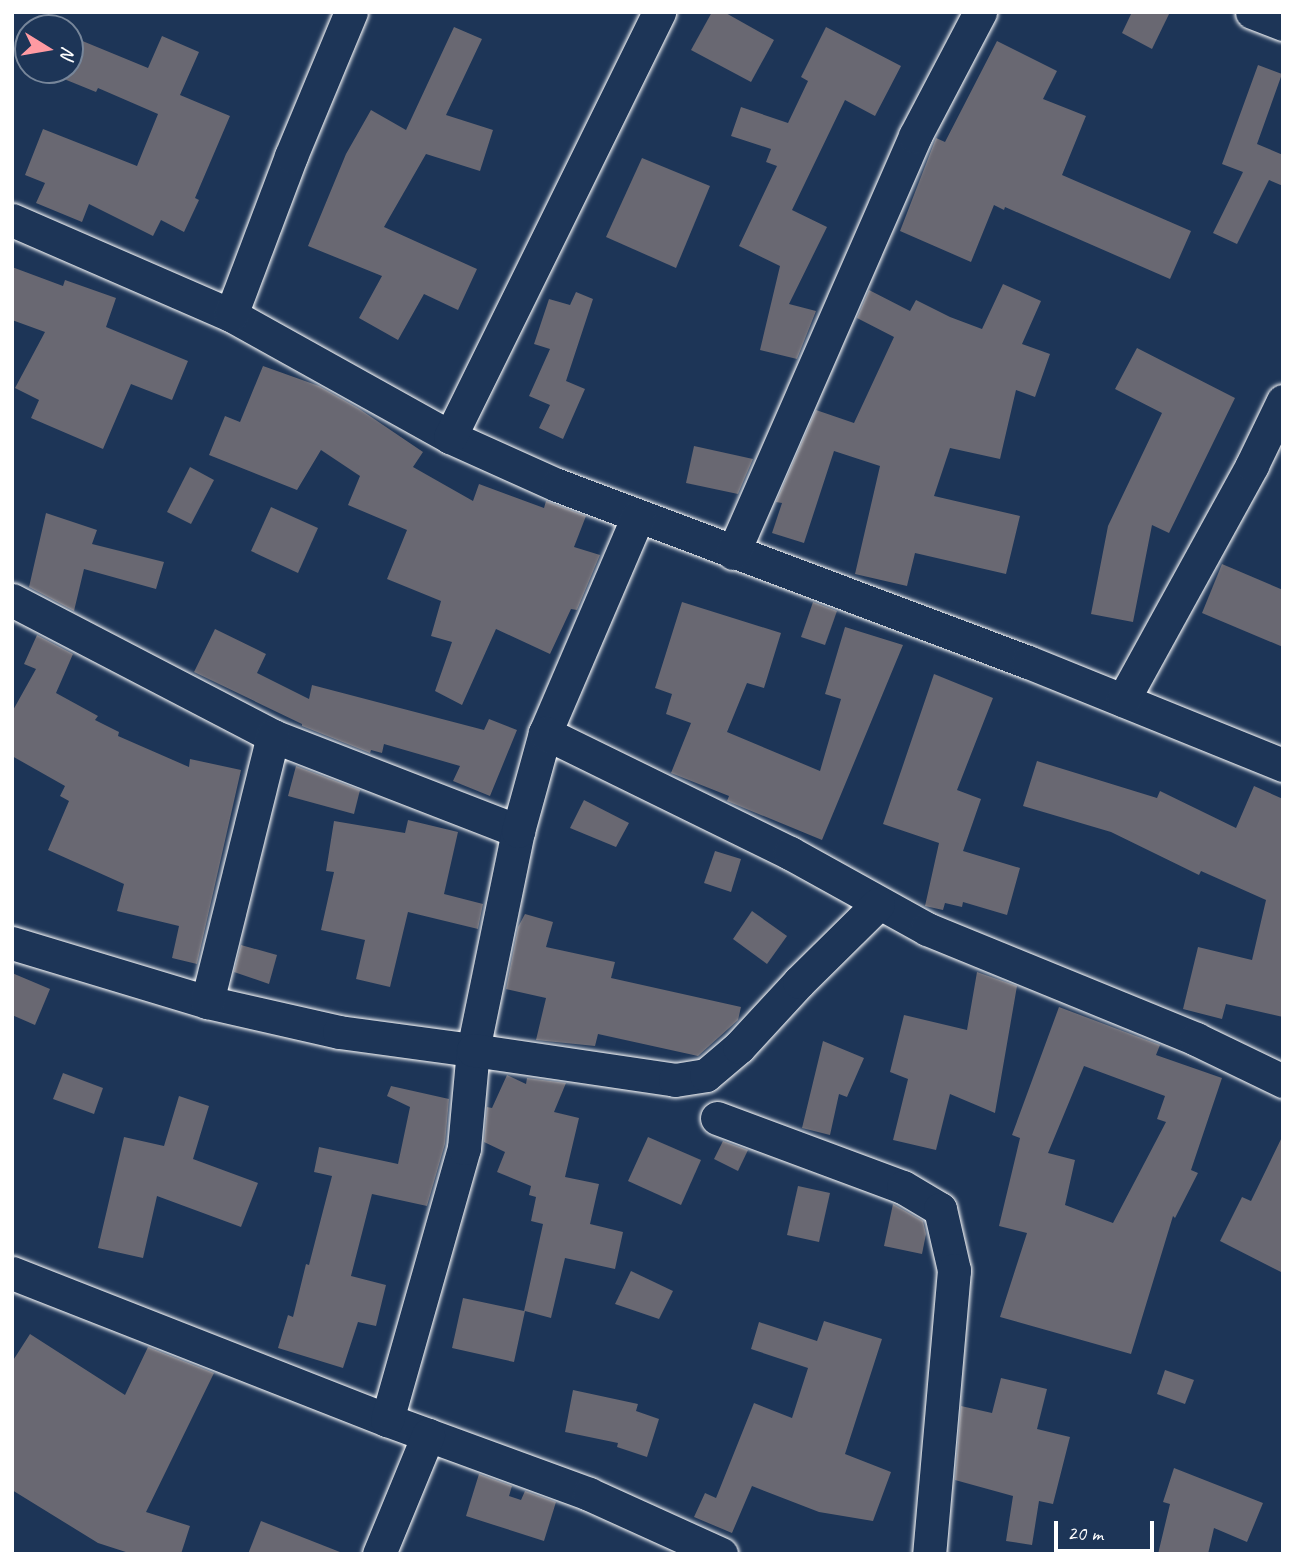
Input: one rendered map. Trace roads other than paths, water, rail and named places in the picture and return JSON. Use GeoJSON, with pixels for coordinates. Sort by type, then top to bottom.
{"type":"FeatureCollection","features":[{"type":"Feature","properties":{"kind":"street"},"geometry":{"type":"LineString","coordinates":[[232,315],[291,156],[351,12]]}},
{"type":"Feature","properties":{"kind":"street"},"geometry":{"type":"LineString","coordinates":[[450,437],[659,12]]}},
{"type":"Feature","properties":{"kind":"street"},"geometry":{"type":"LineString","coordinates":[[733,553],[915,136],[980,12]]}},
{"type":"Feature","properties":{"kind":"street"},"geometry":{"type":"LineString","coordinates":[[1252,12],[1283,24]]}},
{"type":"Feature","properties":{"kind":"street"},"geometry":{"type":"LineString","coordinates":[[12,220],[232,315],[450,437],[556,485],[1123,700],[1283,765]]}},
{"type":"Feature","properties":{"kind":"street"},"geometry":{"type":"LineString","coordinates":[[1123,700],[1252,465],[1283,401]]}},
{"type":"Feature","properties":{"kind":"street"},"geometry":{"type":"LineString","coordinates":[[387,1420],[464,1149],[473,1051],[518,831],[545,733],[638,516]]}},
{"type":"Feature","properties":{"kind":"street"},"geometry":{"type":"LineString","coordinates":[[12,600],[273,736],[518,831]]}},
{"type":"Feature","properties":{"kind":"street"},"geometry":{"type":"LineString","coordinates":[[545,733],[790,853],[927,929],[1196,1039],[1283,1081]]}},
{"type":"Feature","properties":{"kind":"street"},"geometry":{"type":"LineString","coordinates":[[207,1002],[273,736]]}},
{"type":"Feature","properties":{"kind":"street"},"geometry":{"type":"LineString","coordinates":[[12,943],[207,1002],[339,1031],[675,1080],[706,1075],[739,1047],[799,982],[878,904]]}},
{"type":"Feature","properties":{"kind":"street"},"geometry":{"type":"LineString","coordinates":[[717,1118],[903,1187],[940,1209],[954,1270],[929,1554]]}},
{"type":"Feature","properties":{"kind":"street"},"geometry":{"type":"LineString","coordinates":[[12,1273],[387,1420],[589,1494],[722,1554]]}},
{"type":"Feature","properties":{"kind":"street"},"geometry":{"type":"LineString","coordinates":[[379,1554],[428,1435]]}}]}
